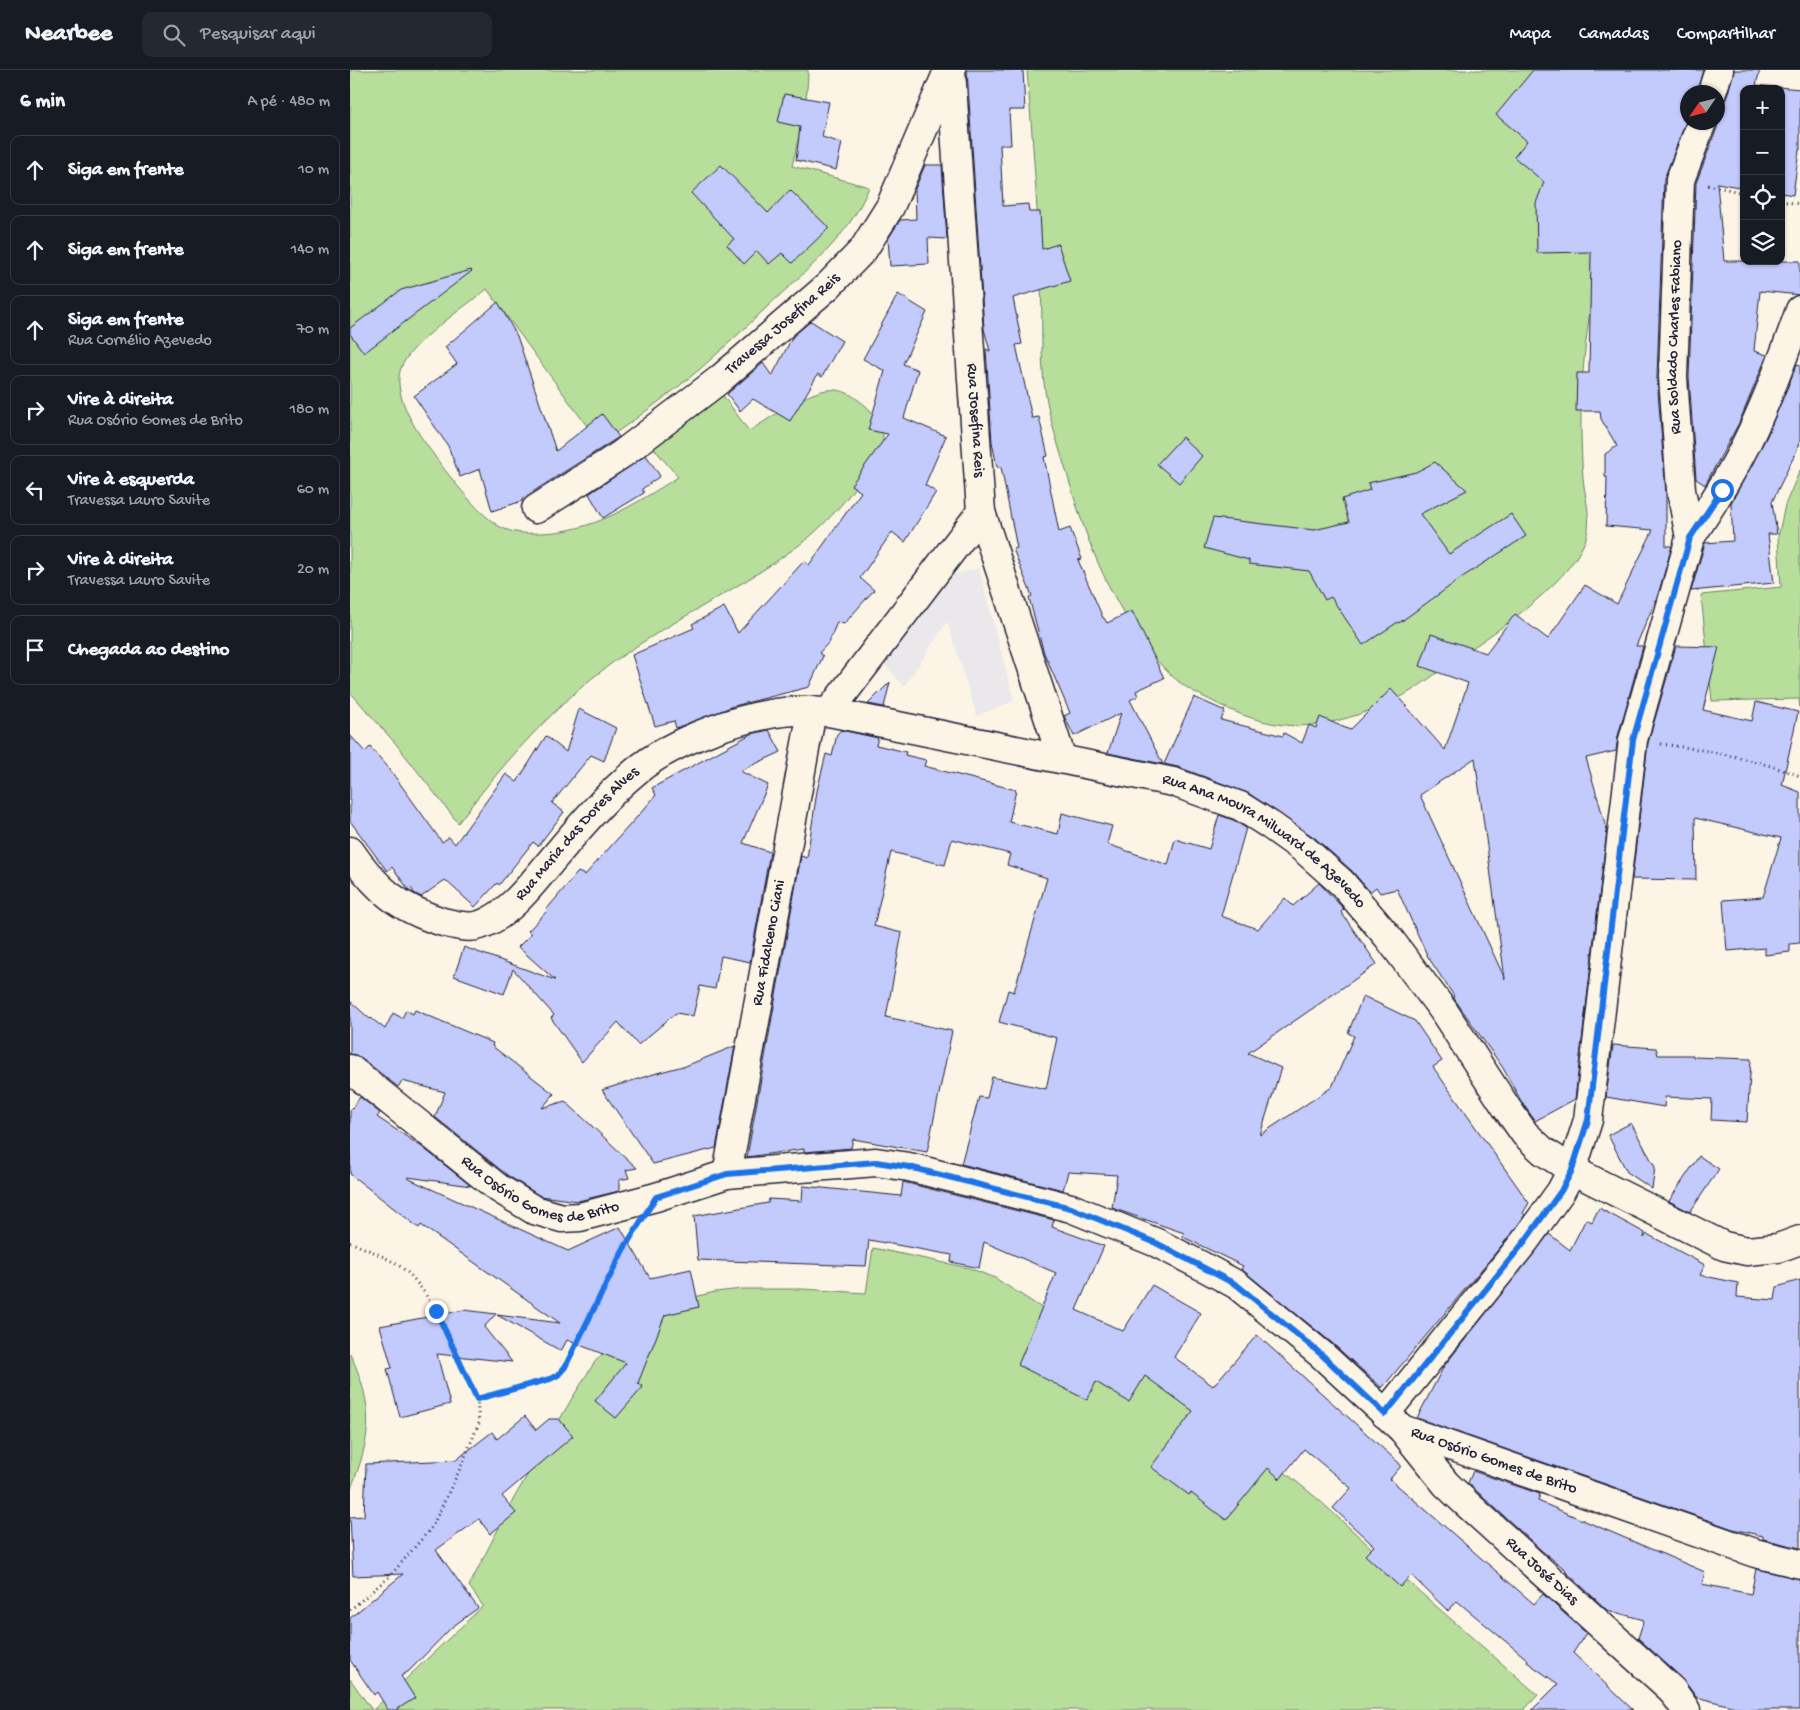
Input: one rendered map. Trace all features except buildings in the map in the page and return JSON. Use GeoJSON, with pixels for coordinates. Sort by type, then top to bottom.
{"type":"FeatureCollection","features":[{"type":"Feature","properties":{"kind":"street","name":"Travessa Josefina Reis"},"geometry":{"type":"LineString","coordinates":[[536,509],[622,454],[719,380],[828,286],[862,250],[890,207],[950,70]]}},
{"type":"Feature","properties":{"kind":"street","name":"Rua Josefina Reis"},"geometry":{"type":"LineString","coordinates":[[950,70],[981,512],[1062,759]]}},
{"type":"Feature","properties":{"kind":"street"},"geometry":{"type":"LineString","coordinates":[[1714,85],[1718,70]]}},
{"type":"Feature","properties":{"kind":"street","name":"Rua Soldado Charles Fabiano"},"geometry":{"type":"LineString","coordinates":[[1394,1422],[1561,1191],[1572,1170],[1588,1120],[1633,740],[1690,538],[1680,490],[1673,377],[1680,180],[1699,130]]}},
{"type":"Feature","properties":{"kind":"street"},"geometry":{"type":"LineString","coordinates":[[1690,538],[1722,490],[1746,444],[1779,369],[1800,310]]}},
{"type":"Feature","properties":{"kind":"street"},"geometry":{"type":"LineString","coordinates":[[821,712],[981,512]]}},
{"type":"Feature","properties":{"kind":"street","name":"Rua Maria das Dores Alves"},"geometry":{"type":"LineString","coordinates":[[350,850],[376,885],[396,902],[424,916],[459,926],[479,926],[498,916],[520,896],[591,813],[636,771],[667,750],[718,728],[762,715],[795,711],[821,712]]}},
{"type":"Feature","properties":{"kind":"street","name":"Rua Ana Moura Milward de Azevedo"},"geometry":{"type":"LineString","coordinates":[[821,712],[1173,782],[1240,806],[1305,850],[1342,883],[1388,937],[1443,1010],[1525,1134],[1543,1151],[1572,1170],[1724,1246],[1747,1251],[1778,1248],[1800,1240]]}},
{"type":"Feature","properties":{"kind":"street","name":"Rua Fidalceno Ciani"},"geometry":{"type":"LineString","coordinates":[[727,1174],[821,712]]}},
{"type":"Feature","properties":{"kind":"street","name":"Rua Osório Gomes de Brito"},"geometry":{"type":"LineString","coordinates":[[350,1069],[498,1188],[534,1210],[562,1218],[580,1217],[656,1197],[727,1174],[876,1162],[909,1167],[1071,1208],[1156,1243],[1237,1285],[1322,1355],[1394,1422],[1755,1553],[1800,1564]]}},
{"type":"Feature","properties":{"kind":"street","name":"Rua José Dias"},"geometry":{"type":"LineString","coordinates":[[1394,1422],[1446,1484],[1672,1690],[1686,1710]]}},
{"type":"Feature","properties":{"kind":"path"},"geometry":{"type":"LineString","coordinates":[[1785,201],[1800,204]]}},
{"type":"Feature","properties":{"kind":"path"},"geometry":{"type":"LineString","coordinates":[[1633,740],[1730,755],[1800,776]]}},
{"type":"Feature","properties":{"kind":"path"},"geometry":{"type":"LineString","coordinates":[[477,1399],[550,1379],[558,1375],[568,1360],[623,1250],[656,1197]]}},
{"type":"Feature","properties":{"kind":"path"},"geometry":{"type":"LineString","coordinates":[[350,1242],[386,1257],[407,1272],[422,1290],[436,1311],[477,1399],[479,1422],[459,1471],[432,1527],[390,1576],[350,1610]]}},
{"type":"Feature","properties":{"kind":"shaded area"},"geometry":{"type":"Polygon","coordinates":[[[979,568],[1014,701],[977,716],[947,622],[904,687],[881,660],[946,576],[979,568]]]}},
{"type":"Feature","properties":{"kind":"green space"},"geometry":{"type":"Polygon","coordinates":[[[350,70],[808,70],[805,107],[792,166],[869,187],[850,222],[838,238],[811,266],[700,369],[600,444],[487,289],[426,337],[406,358],[401,368],[399,387],[405,408],[421,437],[476,507],[498,526],[521,533],[560,531],[596,522],[629,507],[678,477],[651,445],[719,390],[749,431],[803,398],[826,390],[840,391],[856,398],[874,415],[883,430],[883,439],[878,452],[861,479],[818,530],[773,564],[641,643],[591,679],[520,747],[458,823],[396,744],[350,692],[350,70]]]}},
{"type":"Feature","properties":{"kind":"green space"},"geometry":{"type":"Polygon","coordinates":[[[1027,70],[1622,70],[1583,371],[1581,445],[1588,526],[1585,541],[1576,558],[1562,576],[1545,593],[1505,625],[1420,685],[1388,703],[1343,719],[1303,726],[1263,721],[1218,704],[1187,688],[1172,676],[1144,644],[1131,625],[1098,564],[1082,521],[1049,413],[1043,365],[1042,300],[1027,70]]]}},
{"type":"Feature","properties":{"kind":"green space"},"geometry":{"type":"Polygon","coordinates":[[[1800,470],[1800,708],[1799,699],[1712,701],[1701,595],[1781,587],[1778,537],[1785,505],[1800,470]]]}},
{"type":"Feature","properties":{"kind":"green space"},"geometry":{"type":"Polygon","coordinates":[[[873,1248],[969,1268],[995,1278],[1173,1392],[1271,1461],[1319,1500],[1413,1586],[1538,1695],[1524,1710],[373,1710],[483,1606],[469,1586],[514,1498],[571,1400],[594,1363],[612,1343],[686,1299],[715,1292],[742,1289],[802,1289],[866,1293],[873,1248]]]}},
{"type":"Feature","properties":{"kind":"green space"},"geometry":{"type":"Polygon","coordinates":[[[350,1353],[364,1390],[368,1422],[363,1454],[350,1491],[350,1353]]]}},
{"type":"Feature","properties":{"kind":"green space"},"geometry":{"type":"Polygon","coordinates":[[[350,1679],[372,1710],[350,1710],[350,1679]]]}},
{"type":"Feature","properties":{"kind":"route"},"geometry":{"type":"LineString","coordinates":[[436,1311],[477,1399],[550,1379],[558,1375],[565,1367],[623,1250],[656,1197],[727,1174],[876,1162],[909,1167],[1071,1208],[1156,1243],[1237,1285],[1322,1355],[1385,1414],[1525,1241],[1561,1191],[1572,1170],[1588,1120],[1633,740],[1690,538],[1722,490]]}}]}
